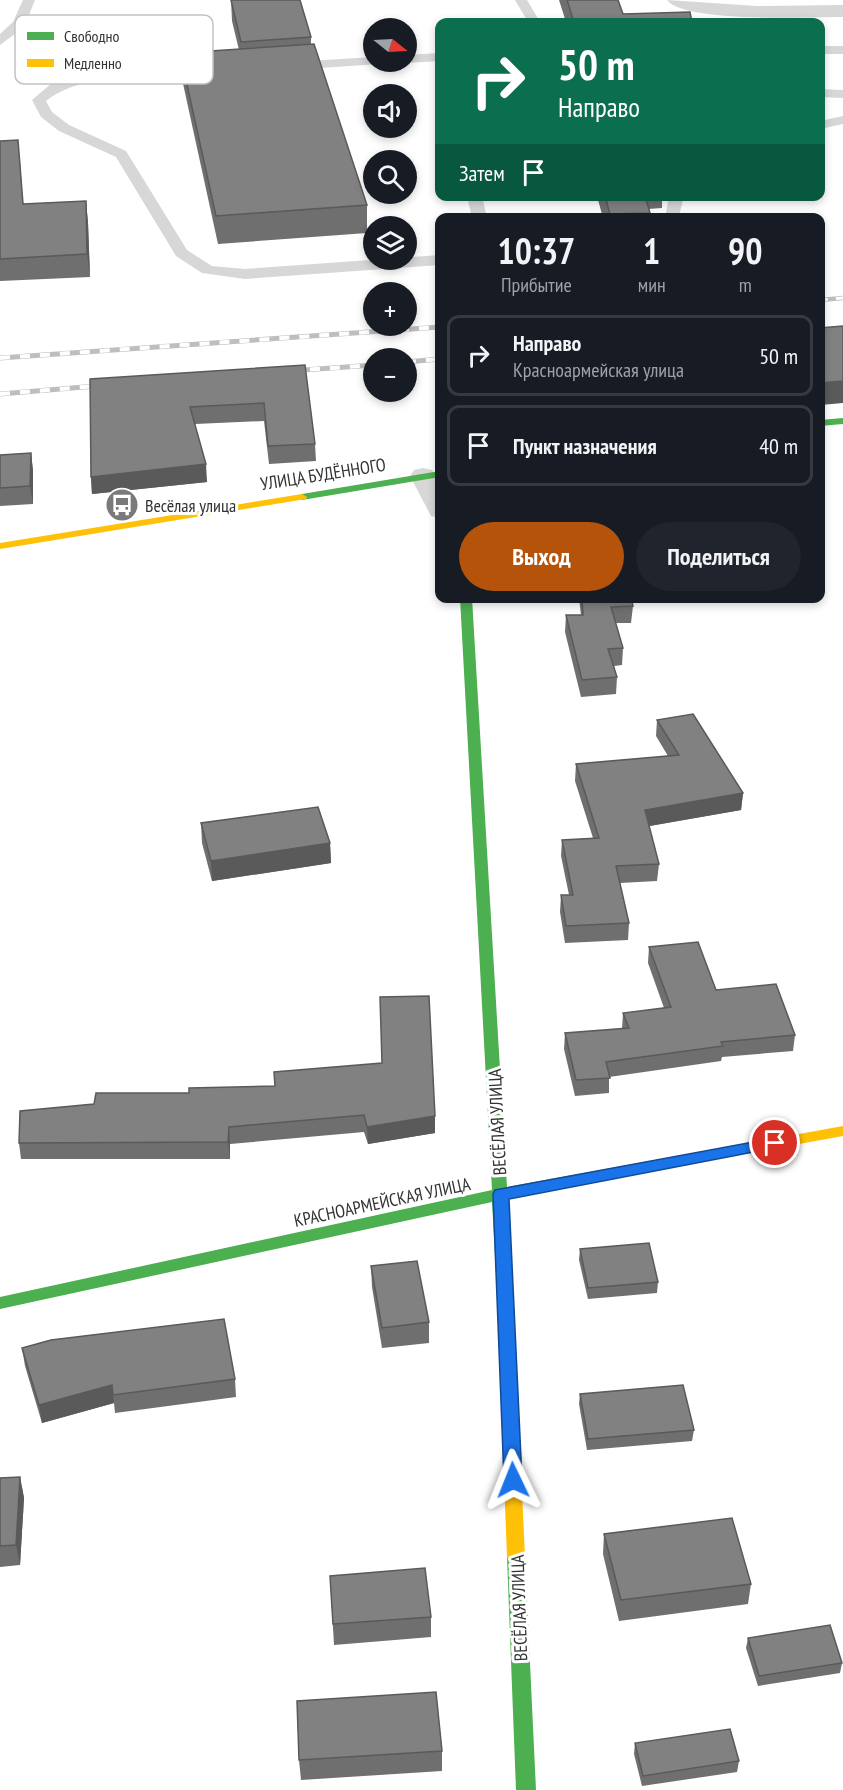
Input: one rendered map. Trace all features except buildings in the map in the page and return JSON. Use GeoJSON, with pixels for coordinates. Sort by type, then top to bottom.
{"type":"FeatureCollection","features":[{"type":"Feature","properties":{"kind":"street"},"geometry":{"type":"LineString","coordinates":[[684,9],[843,11]]}},
{"type":"Feature","properties":{"kind":"street"},"geometry":{"type":"LineString","coordinates":[[825,423],[843,421]]}},
{"type":"Feature","properties":{"kind":"street"},"geometry":{"type":"LineString","coordinates":[[431,475],[435,491]]}},
{"type":"Feature","properties":{"kind":"street","name":"УЛИЦА БУДЁННОГО"},"geometry":{"type":"LineString","coordinates":[[0,546],[431,475]]}},
{"type":"Feature","properties":{"kind":"street","name":"ВЕСЁЛАЯ УЛИЦА"},"geometry":{"type":"LineString","coordinates":[[466,603],[501,1194],[526,1790]]}},
{"type":"Feature","properties":{"kind":"street","name":"КРАСНОАРМЕЙСКАЯ УЛИЦА"},"geometry":{"type":"LineString","coordinates":[[0,1303],[501,1194],[843,1131]]}},
{"type":"Feature","properties":{"kind":"lane"},"geometry":{"type":"LineString","coordinates":[[23,15],[29,0]]}},
{"type":"Feature","properties":{"kind":"lane"},"geometry":{"type":"LineString","coordinates":[[521,0],[532,18]]}},
{"type":"Feature","properties":{"kind":"lane"},"geometry":{"type":"LineString","coordinates":[[0,41],[15,28]]}},
{"type":"Feature","properties":{"kind":"lane"},"geometry":{"type":"LineString","coordinates":[[825,50],[843,50]]}},
{"type":"Feature","properties":{"kind":"lane"},"geometry":{"type":"LineString","coordinates":[[417,58],[435,57]]}},
{"type":"Feature","properties":{"kind":"lane"},"geometry":{"type":"LineString","coordinates":[[281,67],[363,62]]}},
{"type":"Feature","properties":{"kind":"lane"},"geometry":{"type":"LineString","coordinates":[[213,71],[223,70]]}},
{"type":"Feature","properties":{"kind":"lane"},"geometry":{"type":"LineString","coordinates":[[66,84],[57,86],[39,100],[46,114],[64,128],[121,154],[181,253],[208,270],[245,274],[435,260]]}},
{"type":"Feature","properties":{"kind":"lane"},"geometry":{"type":"LineString","coordinates":[[825,93],[843,94]]}},
{"type":"Feature","properties":{"kind":"lane"},"geometry":{"type":"LineString","coordinates":[[825,124],[843,120]]}},
{"type":"Feature","properties":{"kind":"lane"},"geometry":{"type":"LineString","coordinates":[[674,213],[676,201]]}},
{"type":"Feature","properties":{"kind":"railway"},"geometry":{"type":"LineString","coordinates":[[825,300],[843,298]]}},
{"type":"Feature","properties":{"kind":"railway"},"geometry":{"type":"LineString","coordinates":[[0,358],[435,327]]}},
{"type":"Feature","properties":{"kind":"railway"},"geometry":{"type":"LineString","coordinates":[[417,361],[435,359]]}},
{"type":"Feature","properties":{"kind":"railway"},"geometry":{"type":"LineString","coordinates":[[290,371],[363,366]]}},
{"type":"Feature","properties":{"kind":"railway"},"geometry":{"type":"LineString","coordinates":[[0,394],[108,385]]}},
{"type":"Feature","properties":{"kind":"traffic: fast"},"geometry":{"type":"LineString","coordinates":[[825,423],[843,421]]}},
{"type":"Feature","properties":{"kind":"traffic: fast"},"geometry":{"type":"LineString","coordinates":[[302,497],[435,475]]}},
{"type":"Feature","properties":{"kind":"traffic: fast"},"geometry":{"type":"LineString","coordinates":[[466,603],[504,1274]]}},
{"type":"Feature","properties":{"kind":"traffic: fast"},"geometry":{"type":"LineString","coordinates":[[0,1303],[501,1194],[760,1146]]}},
{"type":"Feature","properties":{"kind":"traffic: fast"},"geometry":{"type":"LineString","coordinates":[[516,1557],[526,1790]]}},
{"type":"Feature","properties":{"kind":"traffic: slow"},"geometry":{"type":"LineString","coordinates":[[0,546],[302,497]]}},
{"type":"Feature","properties":{"kind":"traffic: slow"},"geometry":{"type":"LineString","coordinates":[[760,1146],[843,1131]]}},
{"type":"Feature","properties":{"kind":"traffic: slow"},"geometry":{"type":"LineString","coordinates":[[504,1274],[516,1557]]}},
{"type":"Feature","properties":{"kind":"place","name":"Весёлая улица"},"geometry":{"type":"Point","coordinates":[122,505]}},
{"type":"Feature","properties":{"kind":"route"},"geometry":{"type":"LineString","coordinates":[[513,1480],[501,1194],[775,1143]]}}]}
